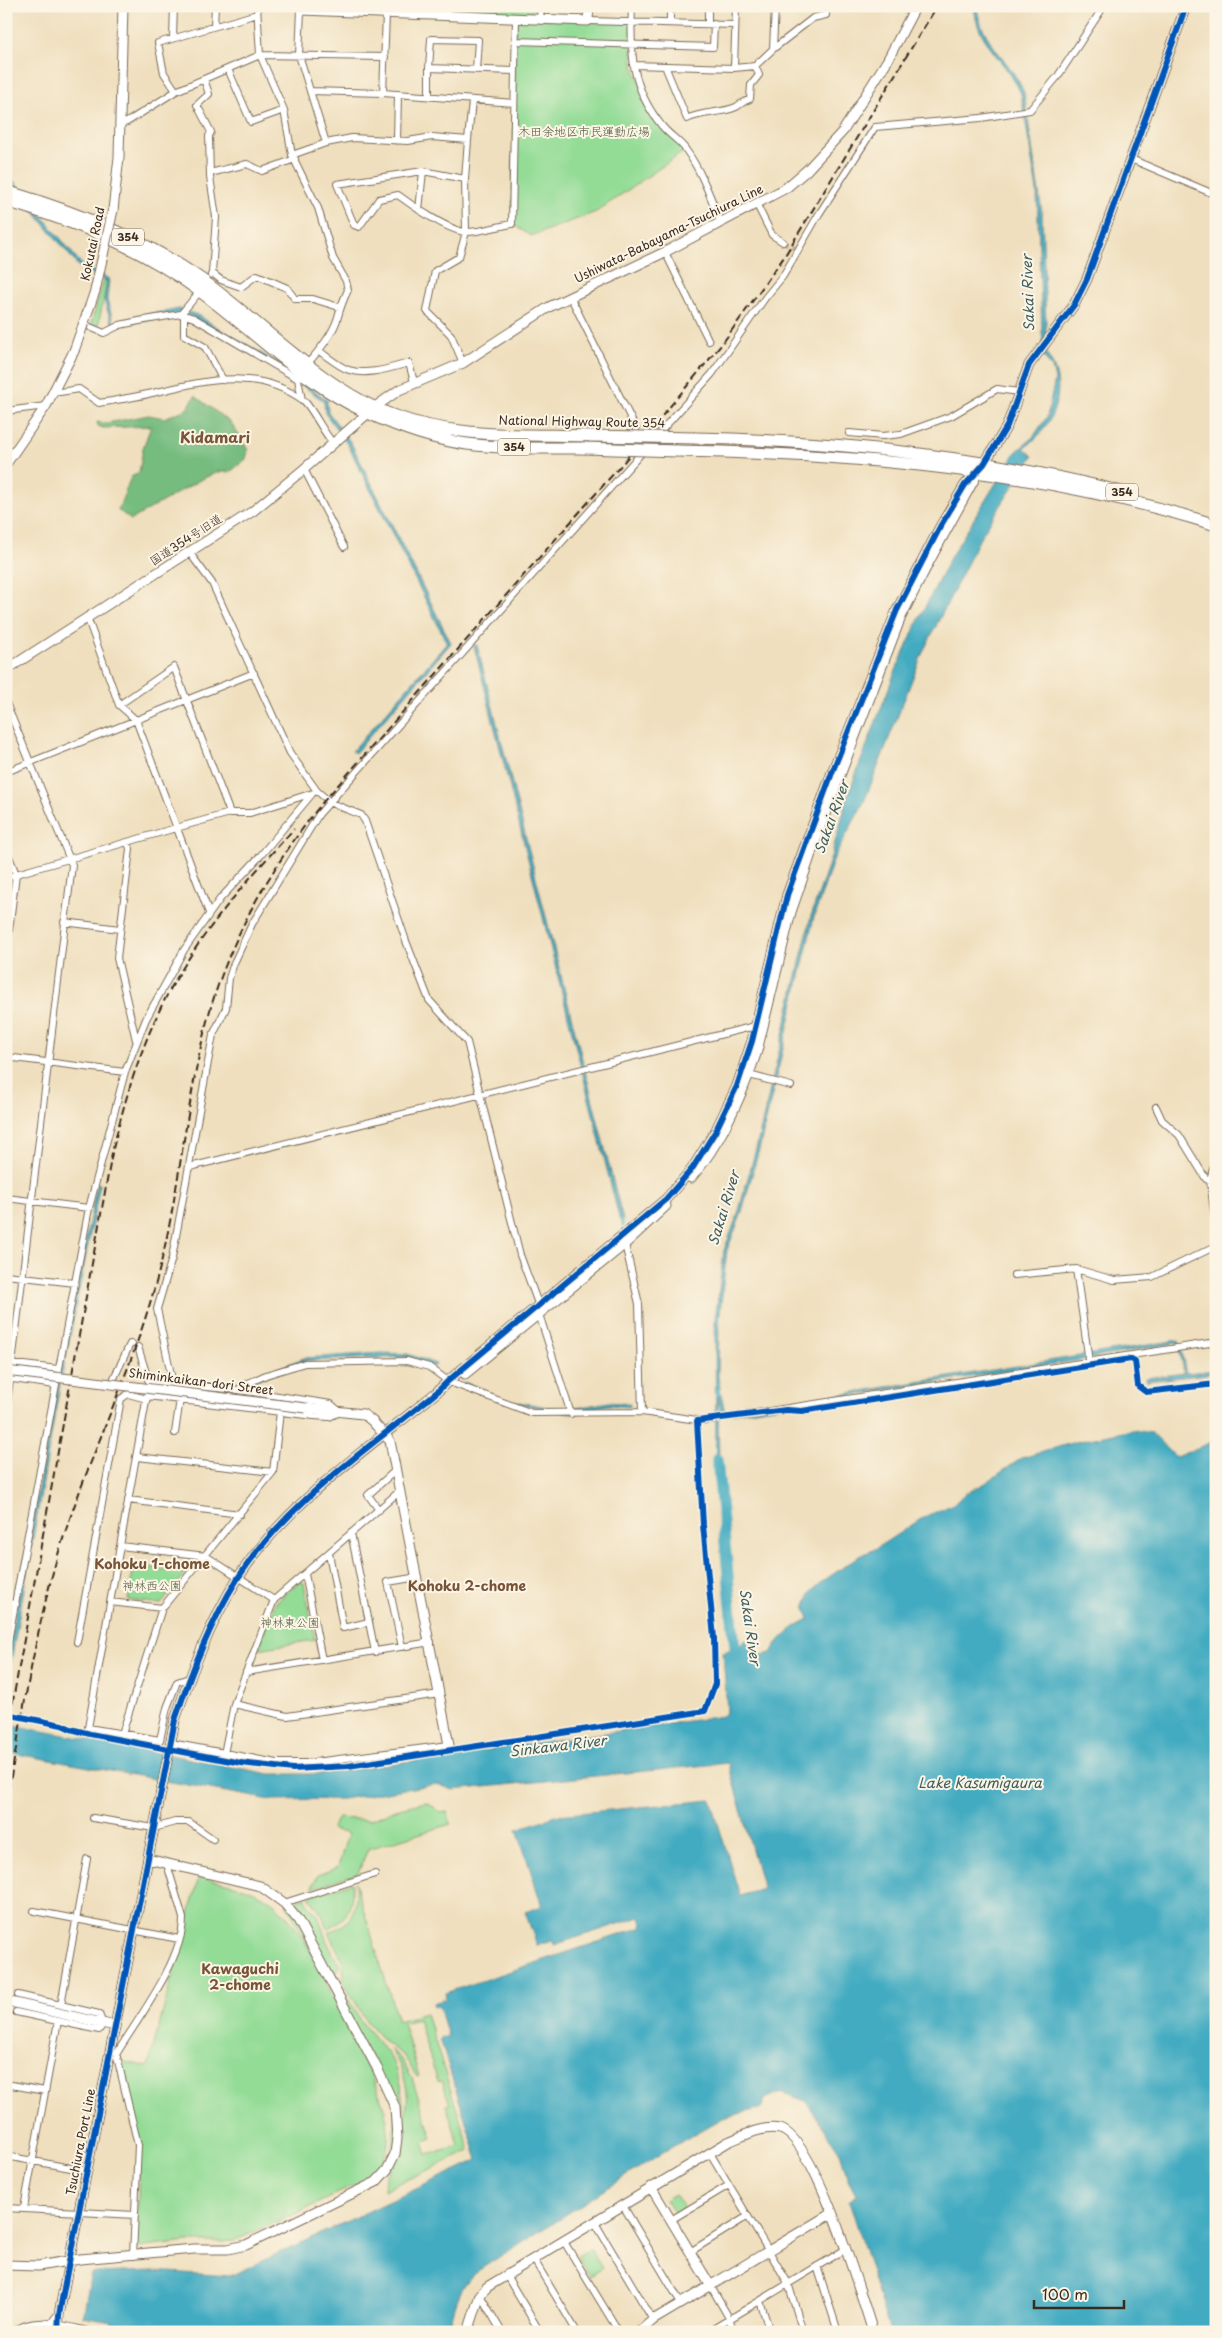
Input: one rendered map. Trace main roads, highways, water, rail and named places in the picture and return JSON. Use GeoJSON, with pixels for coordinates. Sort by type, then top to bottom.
{"type":"FeatureCollection","features":[{"type":"Feature","properties":{"kind":"highway","name":"National Highway Route 354"},"geometry":{"type":"LineString","coordinates":[[6,191],[93,220],[162,254],[206,282],[326,390],[420,433],[467,444],[842,457],[981,468]]}},
{"type":"Feature","properties":{"kind":"highway","name":"National Highway Route 354"},"geometry":{"type":"LineString","coordinates":[[6,201],[61,218],[106,235],[153,260],[206,282]]}},
{"type":"Feature","properties":{"kind":"highway","name":"National Highway Route 354"},"geometry":{"type":"LineString","coordinates":[[371,410],[458,432],[762,439],[851,446],[1119,491],[1216,517]]}},
{"type":"Feature","properties":{"kind":"highway","name":"National Highway Route 354"},"geometry":{"type":"LineString","coordinates":[[1025,475],[1216,525]]}},
{"type":"Feature","properties":{"kind":"water"},"geometry":{"type":"Polygon","coordinates":[[[974,6],[977,6],[979,19],[990,41],[1012,71],[1024,93],[1042,213],[1047,355],[1054,367],[1058,393],[1051,418],[1035,440],[1024,448],[1033,456],[981,536],[923,652],[864,802],[834,858],[814,917],[760,1146],[741,1215],[727,1250],[719,1321],[718,1378],[725,1413],[1179,1340],[1186,1373],[1216,1370],[1216,1373],[1147,1381],[1146,1378],[1184,1373],[1177,1343],[1081,1360],[722,1415],[718,1396],[719,1473],[716,1473],[715,1320],[724,1250],[738,1214],[757,1145],[811,916],[831,857],[849,792],[893,677],[917,623],[951,556],[1014,454],[1033,437],[1047,417],[1055,379],[1052,368],[1044,357],[1037,191],[1021,94],[980,31],[974,6]]]}},
{"type":"Feature","properties":{"kind":"water"},"geometry":{"type":"Polygon","coordinates":[[[6,177],[14,181],[82,265],[109,279],[107,300],[114,323],[138,316],[180,309],[197,315],[301,377],[302,381],[327,400],[328,412],[351,443],[451,643],[355,753],[352,751],[447,643],[348,445],[325,413],[324,401],[300,384],[299,379],[184,313],[113,326],[104,300],[107,281],[79,267],[12,184],[6,181],[6,177]]]}},
{"type":"Feature","properties":{"kind":"water"},"geometry":{"type":"Polygon","coordinates":[[[477,645],[623,1220],[620,1221],[474,646],[477,645]]]}},
{"type":"Feature","properties":{"kind":"water"},"geometry":{"type":"Polygon","coordinates":[[[97,1183],[100,1184],[60,1386],[7,1684],[8,1651],[57,1385],[97,1183]]]}},
{"type":"Feature","properties":{"kind":"water"},"geometry":{"type":"Polygon","coordinates":[[[381,1353],[407,1354],[436,1364],[434,1367],[405,1357],[305,1361],[243,1385],[240,1383],[304,1358],[381,1353]]]}},
{"type":"Feature","properties":{"kind":"water"},"geometry":{"type":"Polygon","coordinates":[[[464,1382],[501,1399],[565,1410],[609,1402],[630,1404],[629,1407],[609,1405],[573,1413],[501,1401],[461,1385],[464,1382]]]}},
{"type":"Feature","properties":{"kind":"water","name":"Lake Kasumigaura"},"geometry":{"type":"Polygon","coordinates":[[[1133,1430],[1151,1433],[1176,1457],[1216,1440],[1216,2332],[890,2332],[849,2201],[856,2195],[848,2180],[840,2152],[806,2101],[781,2092],[765,2099],[762,2108],[723,2118],[665,2151],[479,2270],[466,2283],[458,2298],[448,2332],[110,2332],[112,2322],[83,2317],[91,2273],[154,2271],[230,2276],[478,2160],[440,2039],[448,2036],[439,2006],[434,2007],[433,2003],[446,1999],[445,1993],[643,1927],[640,1917],[554,1945],[553,1941],[537,1945],[525,1912],[542,1906],[517,1829],[559,1815],[711,1800],[740,1896],[763,1889],[728,1763],[453,1790],[437,1784],[342,1799],[271,1800],[6,1752],[6,1724],[270,1774],[321,1774],[723,1716],[727,1711],[723,1652],[735,1648],[746,1640],[756,1656],[771,1653],[787,1633],[809,1619],[805,1608],[811,1592],[823,1581],[858,1557],[875,1549],[924,1517],[954,1504],[964,1494],[984,1484],[1022,1458],[1075,1442],[1133,1430]]]}},
{"type":"Feature","properties":{"kind":"waterway"},"geometry":{"type":"LineString","coordinates":[[622,1220],[623,1226]]}},
{"type":"Feature","properties":{"kind":"waterway","name":"Sakai River"},"geometry":{"type":"LineString","coordinates":[[717,1459],[735,1648],[738,1662]]}},
{"type":"Feature","properties":{"kind":"tunnel"},"geometry":{"type":"LineString","coordinates":[[783,242],[795,249]]}},
{"type":"Feature","properties":{"kind":"railway"},"geometry":{"type":"LineString","coordinates":[[6,1802],[35,1649],[57,1558],[80,1491],[143,1327],[153,1293],[169,1226],[199,1055],[207,1021],[216,991],[239,933],[269,879],[323,802],[623,463],[722,344],[784,257],[937,6]]}},
{"type":"Feature","properties":{"kind":"railway"},"geometry":{"type":"LineString","coordinates":[[6,1739],[112,1153],[133,1078],[146,1041],[162,1005],[190,957],[239,891],[294,829]]}},
{"type":"Feature","properties":{"kind":"district","name":"Kidamari"},"geometry":{"type":"Point","coordinates":[215,438]}},
{"type":"Feature","properties":{"kind":"district","name":"Kohoku 1-chome"},"geometry":{"type":"Point","coordinates":[152,1564]}},
{"type":"Feature","properties":{"kind":"district","name":"Kohoku 2-chome"},"geometry":{"type":"Point","coordinates":[467,1586]}},
{"type":"Feature","properties":{"kind":"district","name":"Kawaguchi 2-chome"},"geometry":{"type":"Point","coordinates":[240,1978]}},
{"type":"Feature","properties":{"kind":"park label","name":"木田余地区市民運動広場"},"geometry":{"type":"Point","coordinates":[584,132]}},
{"type":"Feature","properties":{"kind":"park label","name":"神林西公園"},"geometry":{"type":"Point","coordinates":[152,1586]}},
{"type":"Feature","properties":{"kind":"park label","name":"神林東公園"},"geometry":{"type":"Point","coordinates":[290,1623]}},
{"type":"Feature","properties":{"kind":"water label","name":"Sinkawa River"},"geometry":{"type":"Point","coordinates":[558,1746]}}]}
